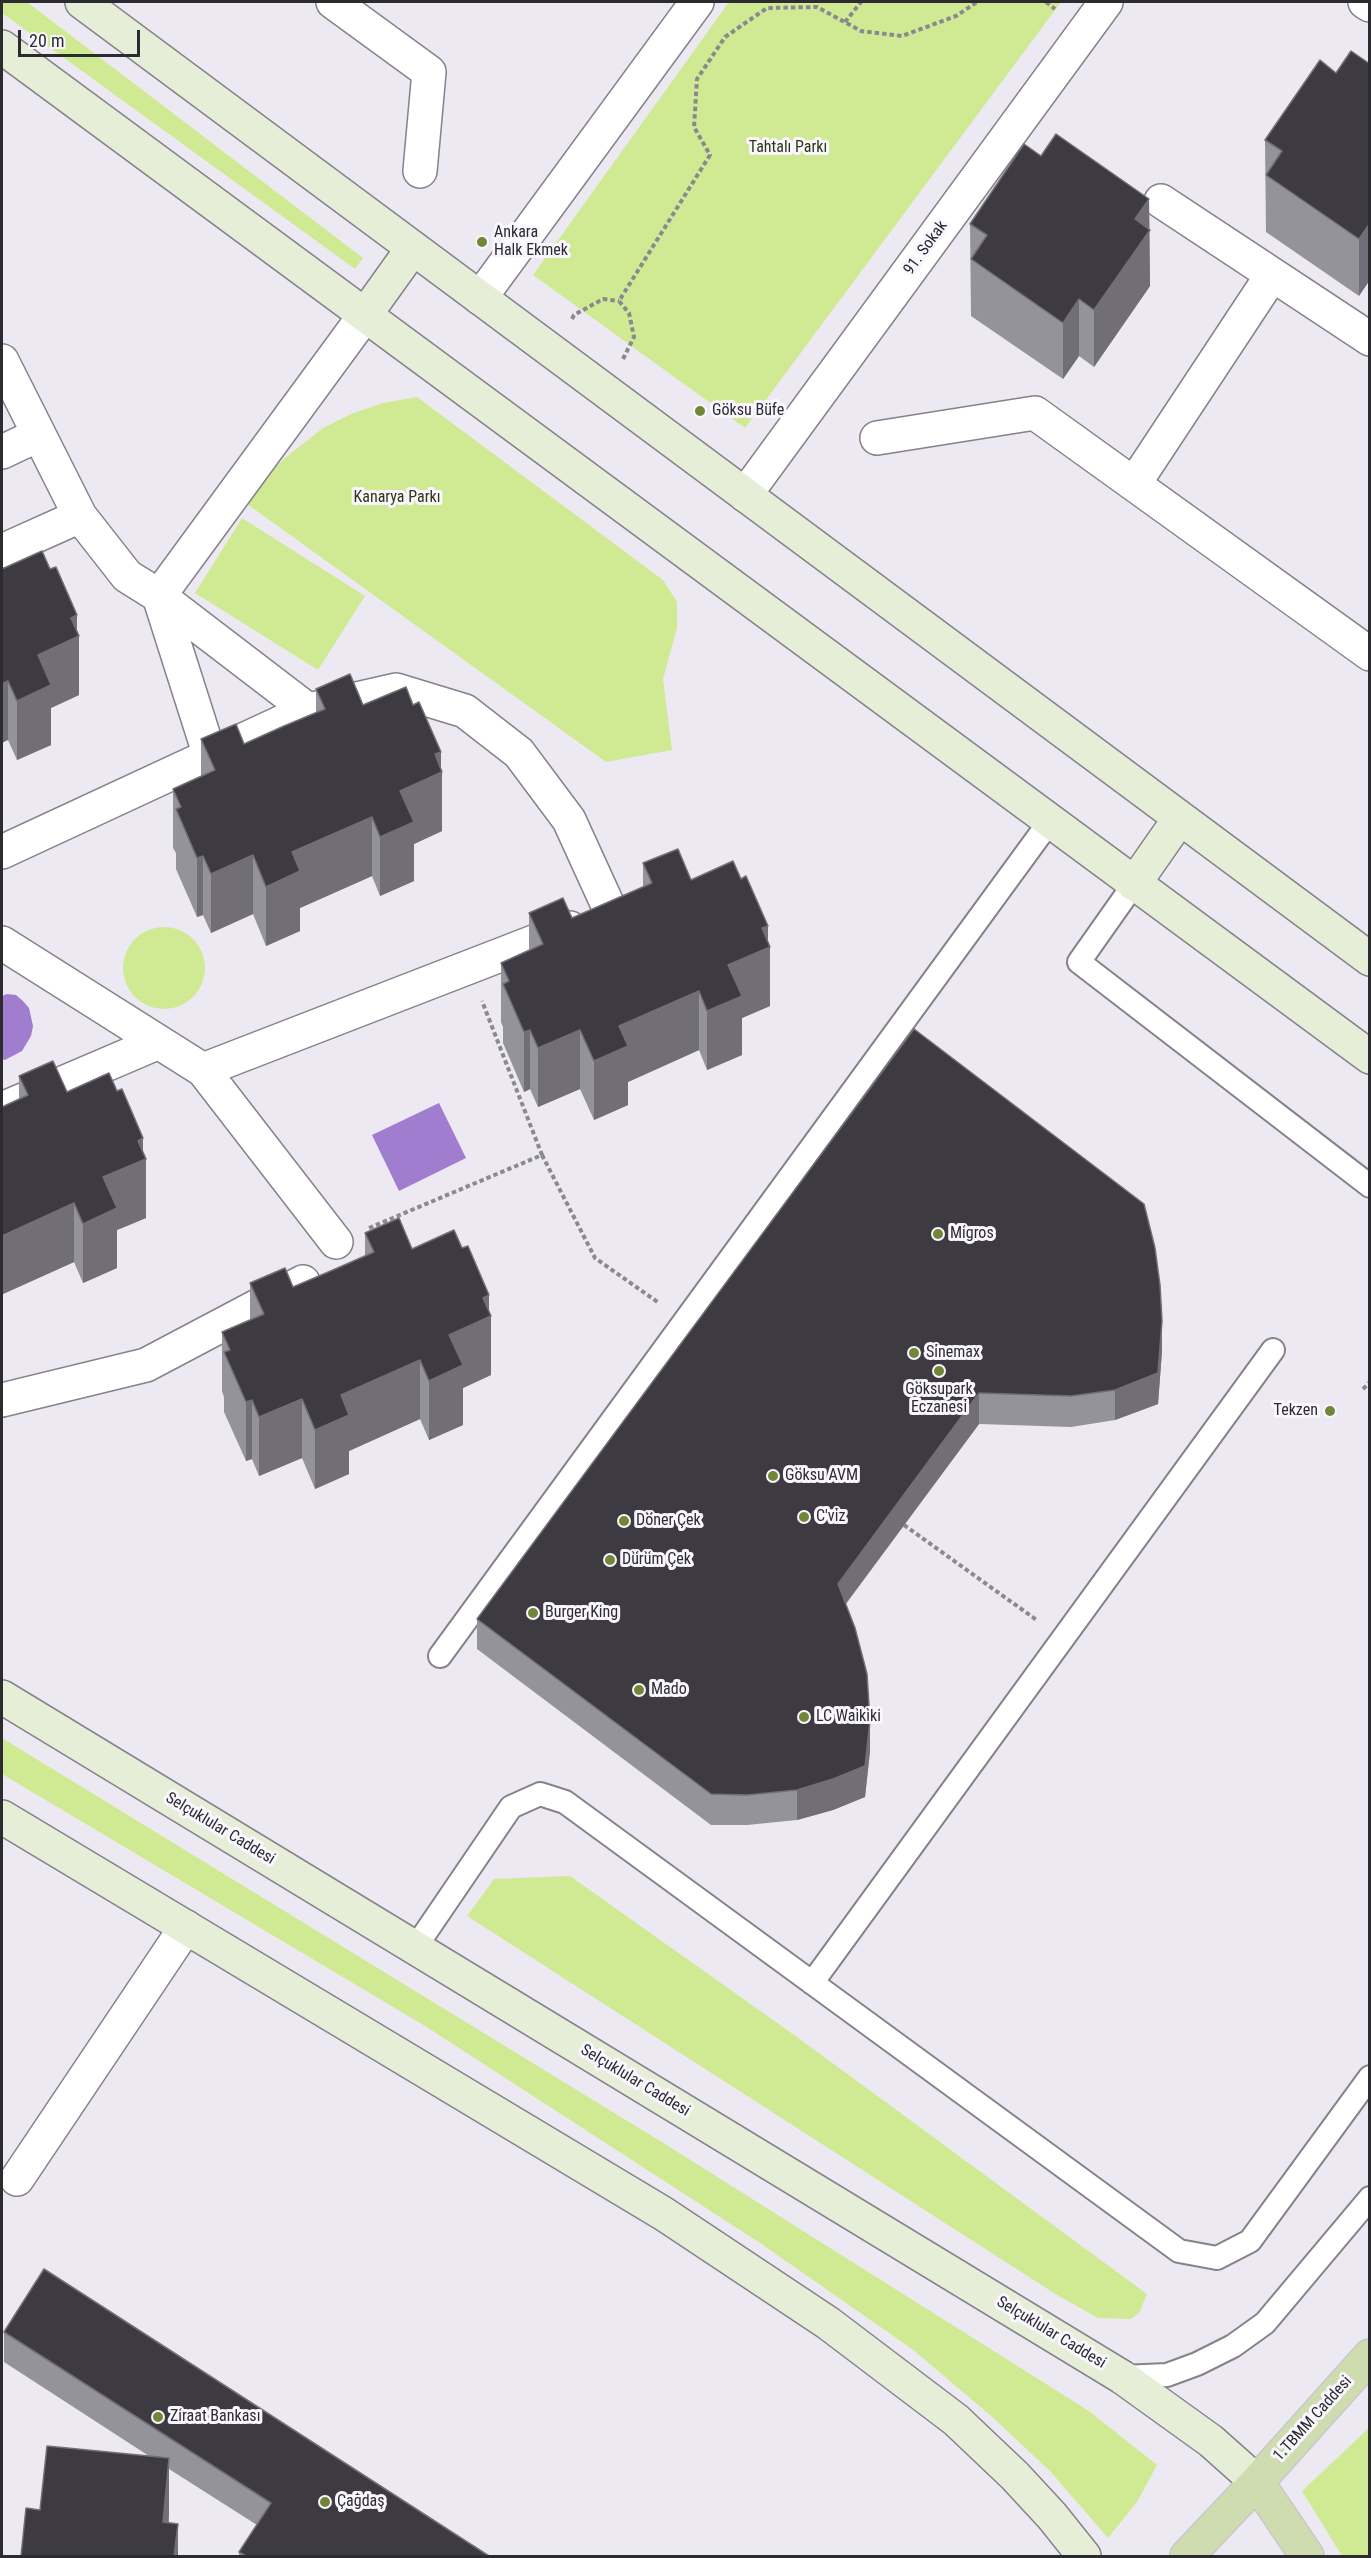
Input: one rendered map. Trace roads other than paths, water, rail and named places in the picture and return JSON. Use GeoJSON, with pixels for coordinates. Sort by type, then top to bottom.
{"type":"FeatureCollection","features":[{"type":"Feature","properties":{"kind":"main road","name":"1.TBMM Caddesi"},"geometry":{"type":"LineString","coordinates":[[1187,2556],[1370,2356]]}},
{"type":"Feature","properties":{"kind":"main road"},"geometry":{"type":"LineString","coordinates":[[1257,2482],[1307,2556]]}},
{"type":"Feature","properties":{"kind":"street"},"geometry":{"type":"LineString","coordinates":[[82,2],[1370,959]]}},
{"type":"Feature","properties":{"kind":"street"},"geometry":{"type":"LineString","coordinates":[[333,2],[366,11],[429,72],[420,171]]}},
{"type":"Feature","properties":{"kind":"street"},"geometry":{"type":"LineString","coordinates":[[480,298],[697,2]]}},
{"type":"Feature","properties":{"kind":"street","name":"91. Sokak"},"geometry":{"type":"LineString","coordinates":[[745,495],[1106,2]]}},
{"type":"Feature","properties":{"kind":"street"},"geometry":{"type":"LineString","coordinates":[[1365,2],[1370,5]]}},
{"type":"Feature","properties":{"kind":"street"},"geometry":{"type":"LineString","coordinates":[[2,47],[1370,1057]]}},
{"type":"Feature","properties":{"kind":"street"},"geometry":{"type":"LineString","coordinates":[[1161,201],[1370,339]]}},
{"type":"Feature","properties":{"kind":"street"},"geometry":{"type":"LineString","coordinates":[[159,596],[414,248]]}},
{"type":"Feature","properties":{"kind":"street"},"geometry":{"type":"LineString","coordinates":[[1134,484],[1272,275]]}},
{"type":"Feature","properties":{"kind":"street"},"geometry":{"type":"LineString","coordinates":[[2,361],[80,516],[127,576],[159,596],[308,710]]}},
{"type":"Feature","properties":{"kind":"street"},"geometry":{"type":"LineString","coordinates":[[877,438],[1035,413],[1368,649]]}},
{"type":"Feature","properties":{"kind":"street"},"geometry":{"type":"LineString","coordinates":[[2,452],[38,435]]}},
{"type":"Feature","properties":{"kind":"street"},"geometry":{"type":"LineString","coordinates":[[2,551],[80,516]]}},
{"type":"Feature","properties":{"kind":"street"},"geometry":{"type":"LineString","coordinates":[[159,596],[210,756]]}},
{"type":"Feature","properties":{"kind":"street"},"geometry":{"type":"LineString","coordinates":[[2,852],[308,710],[396,690],[465,711],[519,753],[569,820],[611,912]]}},
{"type":"Feature","properties":{"kind":"street"},"geometry":{"type":"LineString","coordinates":[[1134,884],[1180,818]]}},
{"type":"Feature","properties":{"kind":"street"},"geometry":{"type":"LineString","coordinates":[[203,1070],[641,900]]}},
{"type":"Feature","properties":{"kind":"street"},"geometry":{"type":"LineString","coordinates":[[2,943],[203,1070],[336,1242]]}},
{"type":"Feature","properties":{"kind":"street"},"geometry":{"type":"LineString","coordinates":[[2,1109],[159,1042]]}},
{"type":"Feature","properties":{"kind":"street"},"geometry":{"type":"LineString","coordinates":[[2,1400],[146,1365],[303,1282]]}},
{"type":"Feature","properties":{"kind":"street","name":"Selçuklular Caddesi"},"geometry":{"type":"LineString","coordinates":[[2,1697],[1122,2377],[1211,2441],[1257,2482]]}},
{"type":"Feature","properties":{"kind":"street"},"geometry":{"type":"LineString","coordinates":[[2,1817],[664,2214],[828,2322],[956,2420],[1015,2476],[1052,2516],[1077,2554]]}},
{"type":"Feature","properties":{"kind":"street"},"geometry":{"type":"LineString","coordinates":[[17,2179],[186,1927]]}},
{"type":"Feature","properties":{"kind":"lane"},"geometry":{"type":"LineString","coordinates":[[440,1656],[1050,821]]}},
{"type":"Feature","properties":{"kind":"lane"},"geometry":{"type":"LineString","coordinates":[[1134,884],[1079,962],[1370,1186]]}},
{"type":"Feature","properties":{"kind":"lane"},"geometry":{"type":"LineString","coordinates":[[812,1983],[1274,1350]]}},
{"type":"Feature","properties":{"kind":"lane"},"geometry":{"type":"LineString","coordinates":[[415,1948],[512,1807],[540,1794],[565,1802],[1179,2251],[1217,2258],[1250,2241],[1370,2078]]}},
{"type":"Feature","properties":{"kind":"lane"},"geometry":{"type":"LineString","coordinates":[[1122,2377],[1167,2375],[1197,2364],[1233,2346],[1265,2323],[1370,2198]]}},
{"type":"Feature","properties":{"kind":"place","name":"Ankara Halk Ekmek"},"geometry":{"type":"Point","coordinates":[482,242]}},
{"type":"Feature","properties":{"kind":"place","name":"Göksu Büfe"},"geometry":{"type":"Point","coordinates":[700,411]}},
{"type":"Feature","properties":{"kind":"place","name":"Migros"},"geometry":{"type":"Point","coordinates":[938,1234]}},
{"type":"Feature","properties":{"kind":"place","name":"Sinemax"},"geometry":{"type":"Point","coordinates":[914,1353]}},
{"type":"Feature","properties":{"kind":"place","name":"Göksupark Eczanesi"},"geometry":{"type":"Point","coordinates":[939,1371]}},
{"type":"Feature","properties":{"kind":"place","name":"Tekzen"},"geometry":{"type":"Point","coordinates":[1330,1411]}},
{"type":"Feature","properties":{"kind":"place","name":"Göksu AVM"},"geometry":{"type":"Point","coordinates":[773,1476]}},
{"type":"Feature","properties":{"kind":"place","name":"C'viz"},"geometry":{"type":"Point","coordinates":[804,1517]}},
{"type":"Feature","properties":{"kind":"place","name":"Döner Çek"},"geometry":{"type":"Point","coordinates":[624,1521]}},
{"type":"Feature","properties":{"kind":"place","name":"Dürüm Çek"},"geometry":{"type":"Point","coordinates":[610,1560]}},
{"type":"Feature","properties":{"kind":"place","name":"Burger King"},"geometry":{"type":"Point","coordinates":[533,1613]}},
{"type":"Feature","properties":{"kind":"place","name":"Mado"},"geometry":{"type":"Point","coordinates":[639,1690]}},
{"type":"Feature","properties":{"kind":"place","name":"LC Waikiki"},"geometry":{"type":"Point","coordinates":[804,1717]}},
{"type":"Feature","properties":{"kind":"place","name":"Ziraat Bankası"},"geometry":{"type":"Point","coordinates":[158,2417]}},
{"type":"Feature","properties":{"kind":"place","name":"Çağdaş"},"geometry":{"type":"Point","coordinates":[325,2502]}},
{"type":"Feature","properties":{"kind":"park label","name":"Tahtalı Parkı"},"geometry":{"type":"Point","coordinates":[788,148]}},
{"type":"Feature","properties":{"kind":"park label","name":"Kanarya Parkı"},"geometry":{"type":"Point","coordinates":[397,498]}}]}
